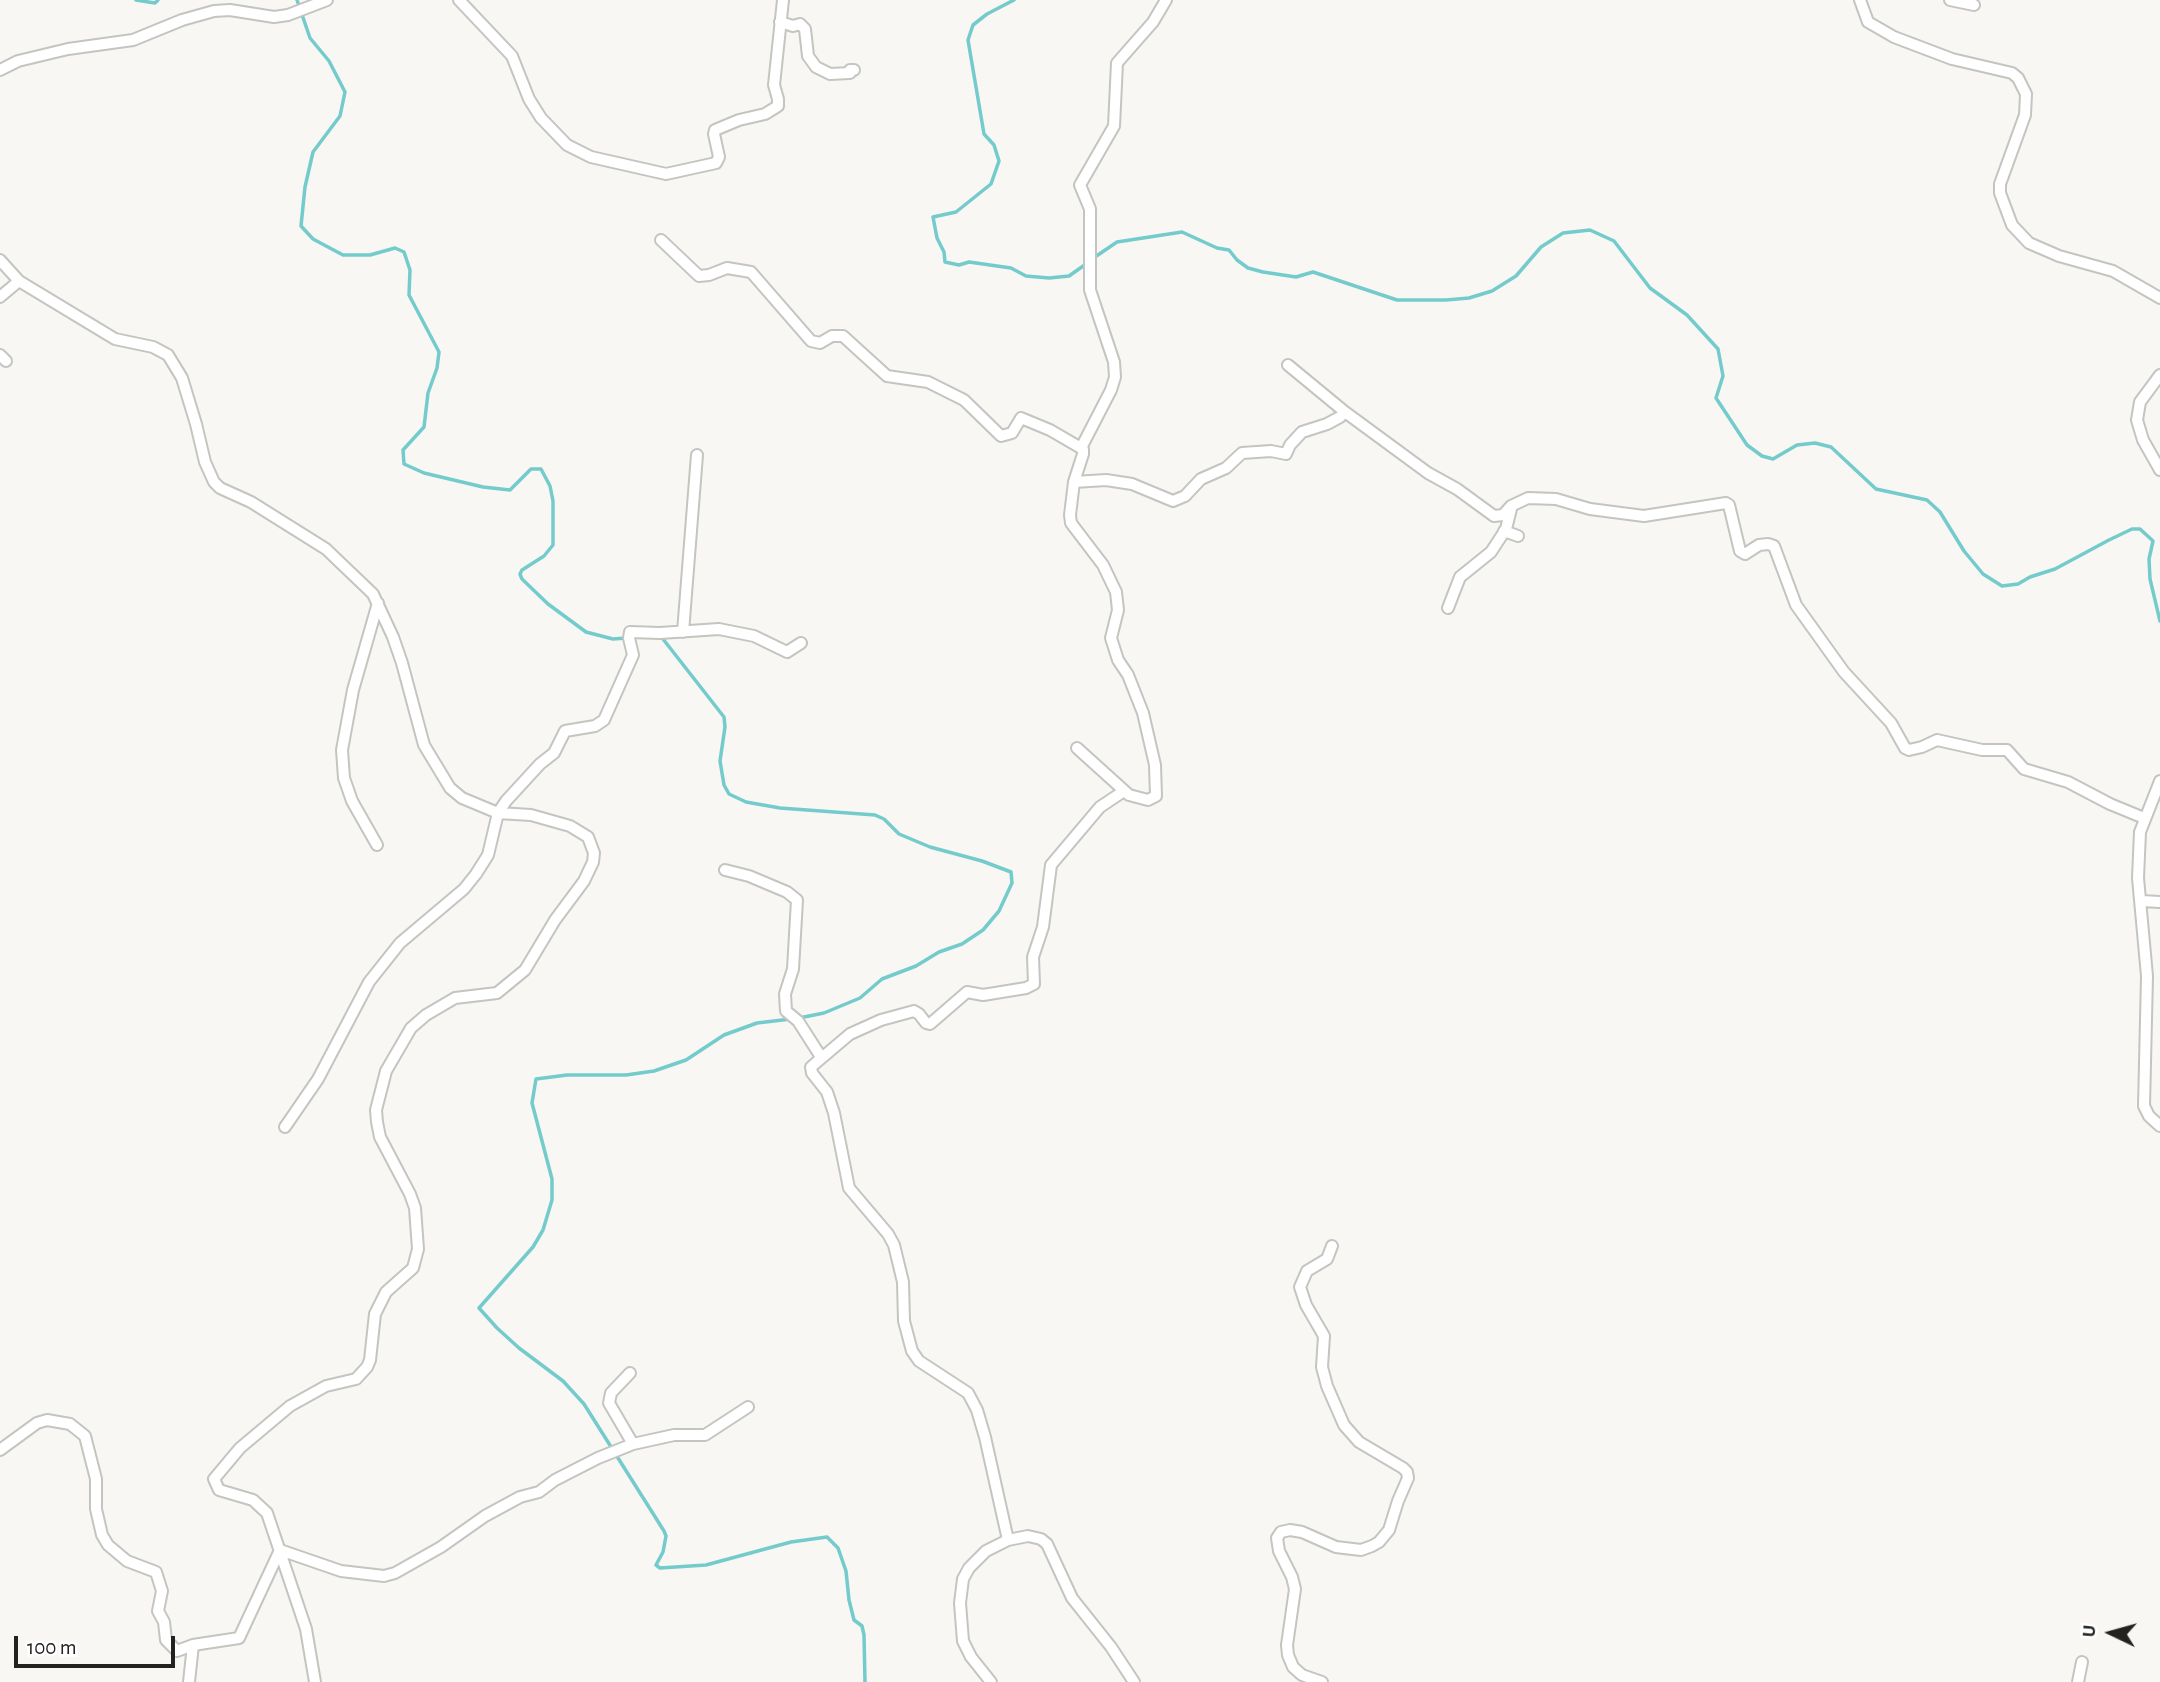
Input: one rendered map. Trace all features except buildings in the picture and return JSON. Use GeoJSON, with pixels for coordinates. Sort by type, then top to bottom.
{"type":"FeatureCollection","features":[{"type":"Feature","properties":{"kind":"street"},"geometry":{"type":"LineString","coordinates":[[0,70],[18,61],[68,49],[133,40],[182,20],[214,11],[230,10],[274,17],[304,10],[327,0]]}},
{"type":"Feature","properties":{"kind":"street"},"geometry":{"type":"LineString","coordinates":[[459,0],[512,56],[529,99],[541,118],[567,145],[591,157],[666,174],[716,163],[719,157],[715,130],[739,120],[765,114],[778,106],[774,85],[783,0]]}},
{"type":"Feature","properties":{"kind":"street"},"geometry":{"type":"LineString","coordinates":[[1080,448],[1111,390],[1115,377],[1114,362],[1092,299],[1089,204],[1080,185],[1114,125],[1116,66],[1153,22],[1166,0]]}},
{"type":"Feature","properties":{"kind":"street"},"geometry":{"type":"LineString","coordinates":[[1860,0],[1868,22],[1894,37],[1952,59],[2015,75],[2023,83],[2026,94],[2025,115],[2000,184],[2002,201],[2012,225],[2029,243],[2059,256],[2113,271],[2160,298]]}},
{"type":"Feature","properties":{"kind":"street"},"geometry":{"type":"LineString","coordinates":[[1950,0],[1974,5]]}},
{"type":"Feature","properties":{"kind":"street"},"geometry":{"type":"LineString","coordinates":[[780,22],[793,26],[800,24],[805,29],[808,56],[816,67],[830,74],[849,73],[854,70]]}},
{"type":"Feature","properties":{"kind":"street"},"geometry":{"type":"LineString","coordinates":[[661,240],[699,276],[727,268],[751,272],[811,341],[820,343],[832,336],[843,336],[887,376],[928,382],[964,400],[1001,436],[1012,433],[1021,418],[1050,430],[1083,449],[1074,482],[1070,507],[1071,523],[1103,565],[1116,592],[1118,610],[1111,638],[1137,695],[1154,754],[1156,796],[1152,799],[1139,799],[1124,791],[1077,748]]}},
{"type":"Feature","properties":{"kind":"street"},"geometry":{"type":"LineString","coordinates":[[0,260],[19,281],[115,339],[153,347],[168,355],[182,378],[197,424],[205,462],[214,482],[326,549],[373,594],[402,663],[424,745],[450,788],[462,798],[498,813],[531,815],[554,820],[581,831],[588,837],[594,853],[591,868],[517,979],[497,993],[465,996],[446,1002],[411,1028],[386,1071],[376,1110],[377,1122],[380,1137],[415,1208],[417,1260],[413,1268],[386,1292],[375,1314],[370,1360],[360,1376],[326,1386],[290,1406],[231,1457],[214,1479],[219,1490],[257,1502],[267,1513],[306,1629],[315,1682]]}},
{"type":"Feature","properties":{"kind":"street"},"geometry":{"type":"LineString","coordinates":[[0,297],[19,281]]}},
{"type":"Feature","properties":{"kind":"street"},"geometry":{"type":"LineString","coordinates":[[1288,365],[1345,412],[1435,478],[1472,498],[1486,512],[1500,517],[1511,506],[1528,498],[1545,498],[1590,509],[1644,516],[1726,503],[1740,551],[1745,554],[1759,545],[1774,546],[1796,605],[1843,672],[1891,723],[1905,748],[1910,750],[1937,740],[1982,750],[2003,748],[2011,753],[2024,769],[2068,782],[2144,818]]}},
{"type":"Feature","properties":{"kind":"street"},"geometry":{"type":"LineString","coordinates":[[2160,375],[2140,402],[2137,420],[2143,440],[2160,470]]}},
{"type":"Feature","properties":{"kind":"street"},"geometry":{"type":"LineString","coordinates":[[1074,482],[1106,480],[1132,484],[1174,501],[1185,496],[1201,480],[1226,468],[1242,453],[1270,451],[1286,454],[1290,444],[1302,432],[1327,424],[1345,412]]}},
{"type":"Feature","properties":{"kind":"street"},"geometry":{"type":"LineString","coordinates":[[682,632],[697,455]]}},
{"type":"Feature","properties":{"kind":"street"},"geometry":{"type":"LineString","coordinates":[[1448,608],[1460,577],[1485,558],[1504,531],[1511,506]]}},
{"type":"Feature","properties":{"kind":"street"},"geometry":{"type":"LineString","coordinates":[[1504,531],[1518,536]]}},
{"type":"Feature","properties":{"kind":"street"},"geometry":{"type":"LineString","coordinates":[[377,845],[352,801],[344,778],[342,750],[353,690],[378,603]]}},
{"type":"Feature","properties":{"kind":"street"},"geometry":{"type":"LineString","coordinates":[[285,1127],[318,1079],[369,982],[400,943],[464,889],[476,874],[488,855],[498,813],[534,770],[554,753],[565,731],[595,726],[604,720],[633,654],[630,632],[719,629],[754,636],[785,652],[801,643]]}},
{"type":"Feature","properties":{"kind":"street"},"geometry":{"type":"LineString","coordinates":[[2160,781],[2140,832],[2138,878],[2147,1007],[2144,1106],[2148,1116],[2160,1126]]}},
{"type":"Feature","properties":{"kind":"street"},"geometry":{"type":"LineString","coordinates":[[1008,1540],[977,1410],[968,1393],[919,1361],[912,1351],[904,1321],[903,1282],[894,1245],[888,1234],[849,1188],[834,1113],[827,1092],[811,1070],[821,1057],[850,1034],[881,1020],[914,1011],[930,1024],[967,992],[983,995],[1034,984],[1033,957],[1043,927],[1051,865],[1100,807],[1124,791]]}},
{"type":"Feature","properties":{"kind":"street"},"geometry":{"type":"LineString","coordinates":[[725,870],[749,876],[787,892],[797,900],[793,970],[785,993],[786,1011],[798,1021],[821,1057]]}},
{"type":"Feature","properties":{"kind":"street"},"geometry":{"type":"LineString","coordinates":[[2141,901],[2160,902]]}},
{"type":"Feature","properties":{"kind":"street"},"geometry":{"type":"LineString","coordinates":[[1322,1682],[1301,1675],[1293,1667],[1288,1655],[1295,1589],[1279,1551],[1277,1538],[1282,1532],[1290,1530],[1302,1532],[1336,1547],[1361,1550],[1372,1546],[1390,1530],[1408,1478],[1403,1468],[1359,1442],[1344,1425],[1327,1386],[1322,1367],[1324,1336],[1306,1305],[1300,1287],[1307,1272],[1327,1259],[1332,1246]]}},
{"type":"Feature","properties":{"kind":"street"},"geometry":{"type":"LineString","coordinates":[[630,1373],[611,1393],[609,1403],[632,1444]]}},
{"type":"Feature","properties":{"kind":"street"},"geometry":{"type":"LineString","coordinates":[[280,1550],[341,1571],[384,1576],[395,1573],[441,1547],[485,1516],[520,1497],[539,1492],[555,1480],[632,1444],[674,1436],[705,1435],[748,1407]]}},
{"type":"Feature","properties":{"kind":"street"},"geometry":{"type":"LineString","coordinates":[[0,1450],[37,1423],[47,1420],[70,1424],[85,1436],[96,1479],[96,1509],[102,1535],[108,1545],[127,1561],[156,1572],[162,1591],[158,1611],[164,1622],[166,1640],[174,1651],[192,1645],[234,1640],[242,1636],[280,1550]]}},
{"type":"Feature","properties":{"kind":"street"},"geometry":{"type":"LineString","coordinates":[[991,1682],[971,1657],[963,1641],[960,1603],[962,1587],[969,1568],[976,1559],[1008,1540],[1028,1536],[1036,1537],[1046,1544],[1072,1598],[1111,1647],[1134,1682]]}},
{"type":"Feature","properties":{"kind":"street"},"geometry":{"type":"LineString","coordinates":[[188,1682],[192,1645]]}},
{"type":"Feature","properties":{"kind":"street"},"geometry":{"type":"LineString","coordinates":[[2078,1682],[2082,1662]]}},
{"type":"Feature","properties":{"kind":"waterway"},"geometry":{"type":"LineString","coordinates":[[136,0],[155,3],[158,0]]}},
{"type":"Feature","properties":{"kind":"waterway"},"geometry":{"type":"LineString","coordinates":[[297,0],[310,38],[329,61],[345,92],[340,116],[313,152],[305,187],[301,226],[313,239],[343,255],[370,255],[395,248],[404,252],[410,270],[409,295],[439,352],[437,368],[428,393],[424,427],[403,450],[404,464],[424,473],[483,487],[510,490],[531,469],[541,469],[550,486],[553,501],[553,545],[544,556],[522,570],[522,579],[548,604],[586,632],[613,639],[640,637]]}},
{"type":"Feature","properties":{"kind":"waterway"},"geometry":{"type":"LineString","coordinates":[[1014,0],[987,14],[973,25],[968,40],[984,134],[994,145],[999,161],[991,184],[956,212],[933,217],[937,238],[944,252],[945,262],[959,265],[969,262],[1011,268],[1026,276],[1049,278],[1069,276],[1086,264]]}},
{"type":"Feature","properties":{"kind":"waterway"},"geometry":{"type":"LineString","coordinates":[[1092,259],[1117,242],[1182,232],[1217,248],[1229,250],[1248,268],[1263,272],[1296,277],[1313,272],[1397,300],[1446,300],[1469,298],[1492,291],[1516,276],[1541,247],[1563,233],[1590,230],[1614,241],[1650,288],[1687,315],[1718,349],[1723,376],[1716,398],[1747,445],[1762,456],[1773,459],[1797,445],[1815,443],[1831,447],[1876,489],[1927,500],[1940,512],[1964,551],[1983,574],[2002,586],[2018,584],[2055,569],[2132,529],[2140,529],[2153,541],[2149,559],[2150,579],[2160,621]]}},
{"type":"Feature","properties":{"kind":"waterway"},"geometry":{"type":"LineString","coordinates":[[658,637],[663,639],[724,717],[720,761],[724,785],[729,794],[746,802],[780,808],[875,815],[884,819],[899,834],[930,847],[1011,872],[1012,883],[999,911],[983,930],[962,944],[882,979],[860,998],[824,1013],[799,1018]]}},
{"type":"Feature","properties":{"kind":"waterway"},"geometry":{"type":"LineString","coordinates":[[791,1019],[757,1023],[724,1035],[686,1060],[654,1071],[536,1079],[532,1103],[552,1179],[552,1200],[543,1230],[533,1247],[479,1308],[519,1348],[563,1381],[584,1404],[664,1531],[666,1536],[663,1552],[656,1565],[660,1568],[706,1565],[791,1542],[827,1537],[838,1548],[846,1571],[854,1620],[862,1626],[865,1682]]}}]}
